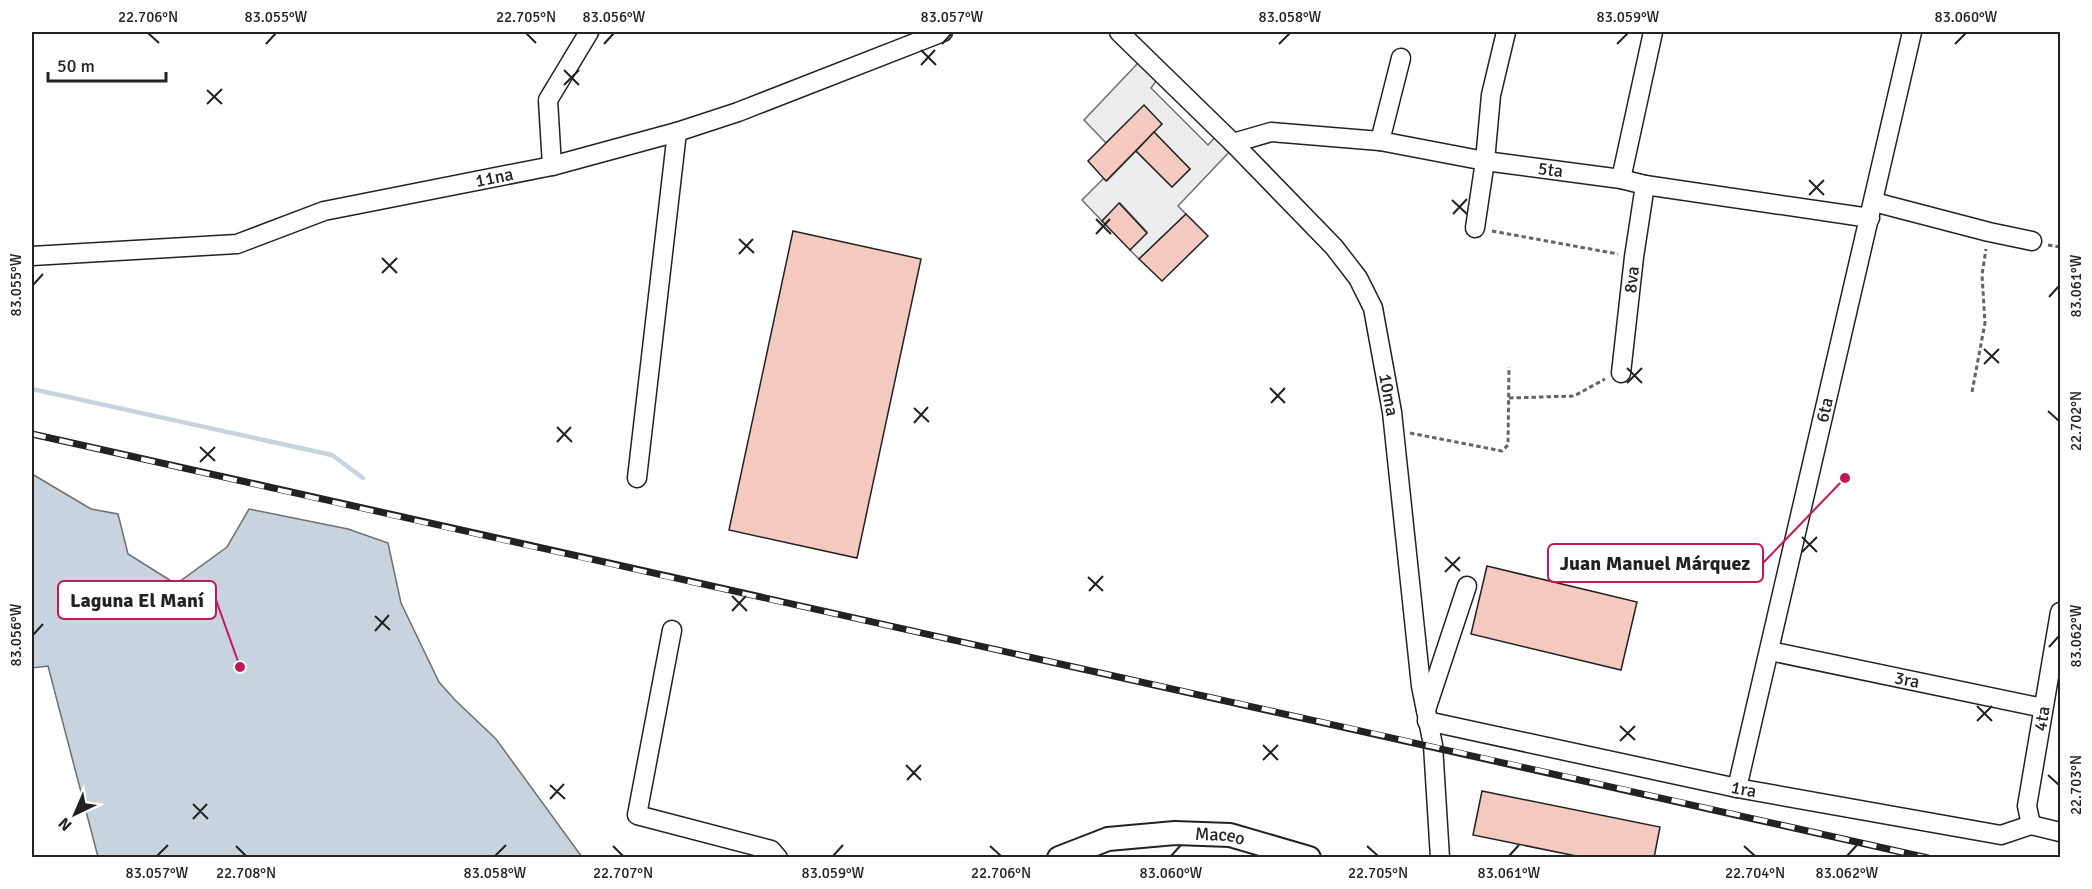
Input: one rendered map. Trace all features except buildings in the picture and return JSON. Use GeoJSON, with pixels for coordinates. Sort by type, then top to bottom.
{"type":"FeatureCollection","features":[{"type":"Feature","properties":{"kind":"main road","name":"Maceo"},"geometry":{"type":"LineString","coordinates":[[1059,858],[1108,838],[1175,833],[1230,835],[1309,858]]}},
{"type":"Feature","properties":{"kind":"street"},"geometry":{"type":"LineString","coordinates":[[552,166],[548,100],[589,32]]}},
{"type":"Feature","properties":{"kind":"street","name":"11na"},"geometry":{"type":"LineString","coordinates":[[32,256],[237,244],[324,211],[552,166],[677,132],[738,112],[943,32]]}},
{"type":"Feature","properties":{"kind":"street","name":"10ma"},"geometry":{"type":"LineString","coordinates":[[1119,32],[1233,143],[1334,247],[1358,278],[1373,308],[1393,430],[1426,717],[1433,745],[1440,858]]}},
{"type":"Feature","properties":{"kind":"street"},"geometry":{"type":"LineString","coordinates":[[1475,228],[1485,160],[1491,95],[1506,32]]}},
{"type":"Feature","properties":{"kind":"street"},"geometry":{"type":"LineString","coordinates":[[1621,179],[1653,32]]}},
{"type":"Feature","properties":{"kind":"street","name":"6ta"},"geometry":{"type":"LineString","coordinates":[[1737,788],[1912,32]]}},
{"type":"Feature","properties":{"kind":"street"},"geometry":{"type":"LineString","coordinates":[[1380,141],[1401,58]]}},
{"type":"Feature","properties":{"kind":"street"},"geometry":{"type":"LineString","coordinates":[[637,478],[677,132]]}},
{"type":"Feature","properties":{"kind":"street","name":"5ta"},"geometry":{"type":"LineString","coordinates":[[1233,143],[1271,132],[1380,141],[1485,160],[1621,179],[1645,185],[1872,210],[2031,241]]}},
{"type":"Feature","properties":{"kind":"street","name":"8va"},"geometry":{"type":"LineString","coordinates":[[1621,373],[1645,185]]}},
{"type":"Feature","properties":{"kind":"street"},"geometry":{"type":"LineString","coordinates":[[1426,717],[1467,586]]}},
{"type":"Feature","properties":{"kind":"street","name":"4ta"},"geometry":{"type":"LineString","coordinates":[[2031,825],[2027,806],[2061,612]]}},
{"type":"Feature","properties":{"kind":"street"},"geometry":{"type":"LineString","coordinates":[[672,630],[637,816],[771,850],[778,858]]}},
{"type":"Feature","properties":{"kind":"street","name":"3ra"},"geometry":{"type":"LineString","coordinates":[[1770,651],[2043,708]]}},
{"type":"Feature","properties":{"kind":"street","name":"1ra"},"geometry":{"type":"LineString","coordinates":[[1426,717],[1737,788],[2001,835],[2031,825]]}},
{"type":"Feature","properties":{"kind":"street"},"geometry":{"type":"LineString","coordinates":[[2031,825],[2061,832]]}},
{"type":"Feature","properties":{"kind":"path"},"geometry":{"type":"LineString","coordinates":[[1475,228],[1634,257]]}},
{"type":"Feature","properties":{"kind":"path"},"geometry":{"type":"LineString","coordinates":[[1972,392],[1985,323],[1982,275],[1989,232]]}},
{"type":"Feature","properties":{"kind":"path"},"geometry":{"type":"LineString","coordinates":[[1393,430],[1502,451],[1508,445],[1509,367]]}},
{"type":"Feature","properties":{"kind":"path"},"geometry":{"type":"LineString","coordinates":[[1509,398],[1574,396],[1598,381],[1621,373]]}},
{"type":"Feature","properties":{"kind":"shaded area"},"geometry":{"type":"Polygon","coordinates":[[[1138,63],[1157,80],[1151,88],[1208,145],[1218,134],[1233,148],[1178,206],[1186,214],[1139,259],[1130,250],[1147,232],[1120,203],[1102,221],[1082,200],[1104,178],[1107,181],[1136,151],[1172,187],[1190,169],[1154,132],[1144,106],[1106,143],[1084,120],[1138,63]]]}},
{"type":"Feature","properties":{"kind":"shaded area"},"geometry":{"type":"Polygon","coordinates":[[[32,474],[91,509],[118,514],[128,554],[176,584],[227,547],[249,509],[348,529],[388,543],[401,603],[439,682],[496,739],[582,857],[98,857],[48,666],[32,668],[32,474]]]}},
{"type":"Feature","properties":{"kind":"waterway"},"geometry":{"type":"LineString","coordinates":[[32,389],[332,455],[363,478]]}},
{"type":"Feature","properties":{"kind":"railway"},"geometry":{"type":"LineString","coordinates":[[32,434],[1928,858]]}},
{"type":"Feature","properties":{"kind":"place","name":"Juan Manuel Márquez"},"geometry":{"type":"Point","coordinates":[1845,478]}},
{"type":"Feature","properties":{"kind":"place","name":"Laguna El Maní"},"geometry":{"type":"Point","coordinates":[240,667]}}]}
